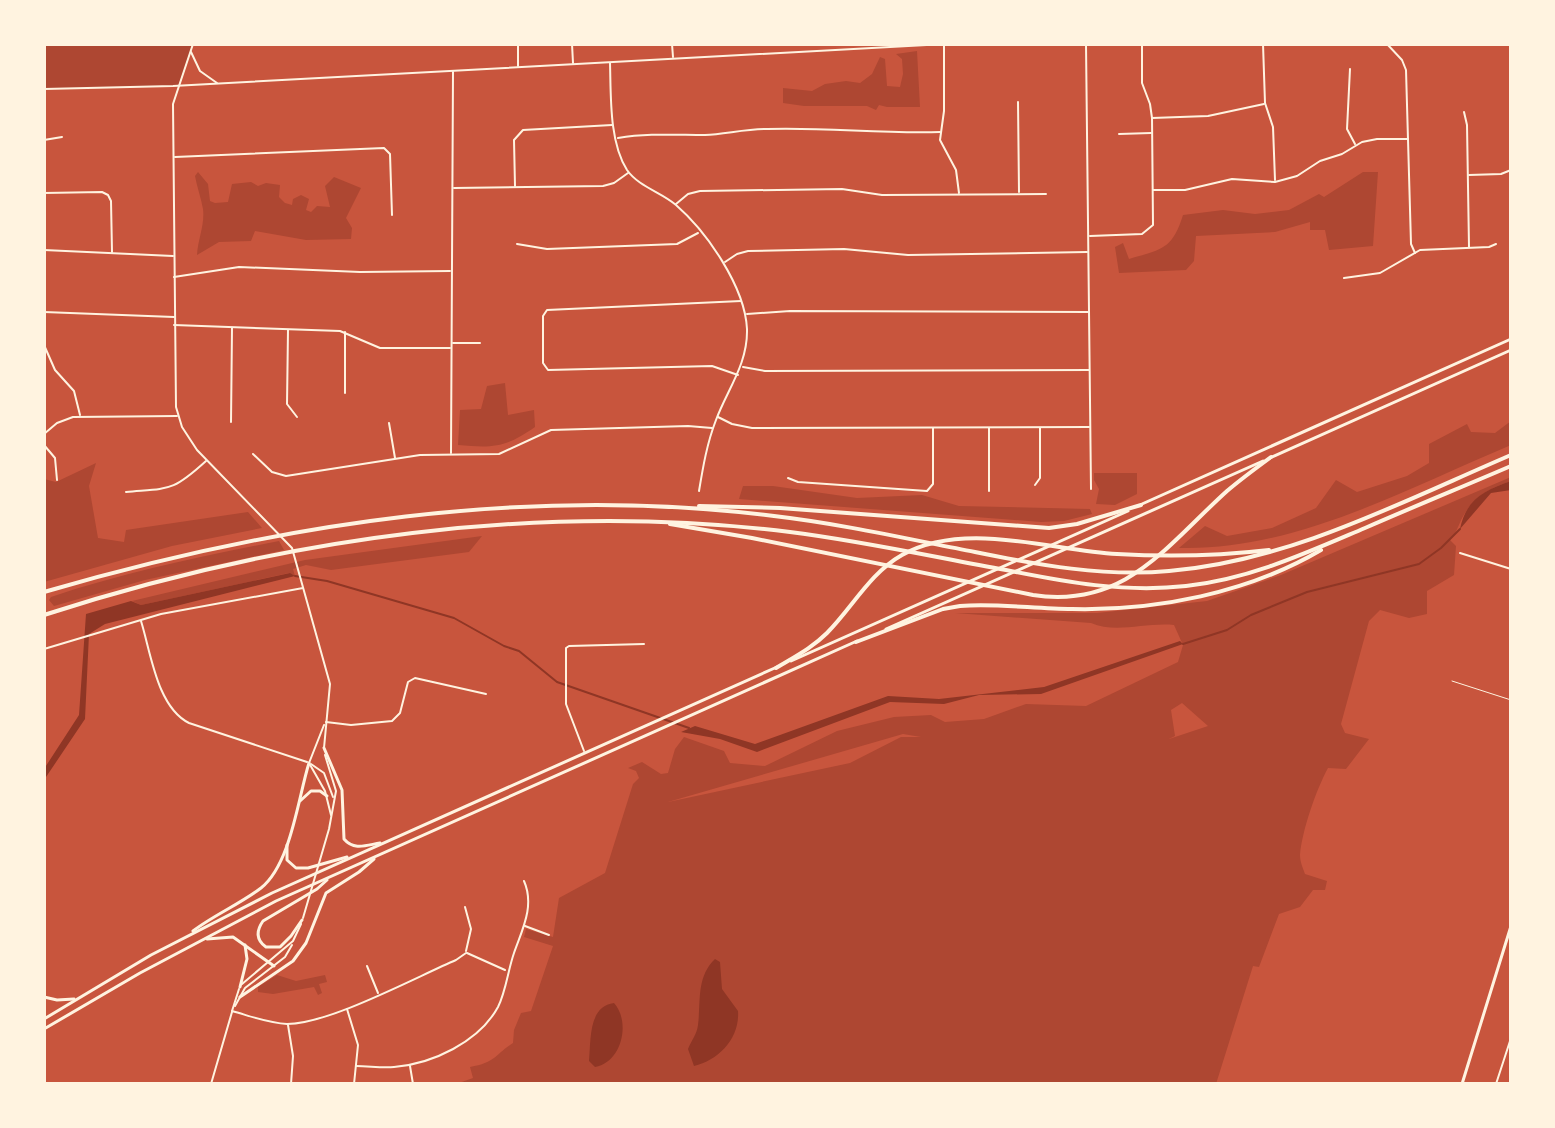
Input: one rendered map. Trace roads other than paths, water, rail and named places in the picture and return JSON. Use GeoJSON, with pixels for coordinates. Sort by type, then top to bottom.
{"type":"FeatureCollection","features":[{"type":"Feature","properties":{"kind":"highway"},"geometry":{"type":"LineString","coordinates":[[677,507],[797,519],[1050,566],[1155,572],[1209,566],[1279,549],[1340,528],[1511,455]]}},
{"type":"Feature","properties":{"kind":"highway"},"geometry":{"type":"LineString","coordinates":[[647,521],[732,534],[1041,597],[1071,597],[1115,586],[1147,567],[1227,491],[1271,457]]}},
{"type":"Feature","properties":{"kind":"highway"},"geometry":{"type":"LineString","coordinates":[[44,615],[144,586],[281,554],[462,528],[567,521],[647,521],[755,528],[896,549],[1085,585],[1134,588],[1184,586],[1232,578],[1279,564],[1511,466]]}},
{"type":"Feature","properties":{"kind":"highway"},"geometry":{"type":"LineString","coordinates":[[44,592],[161,559],[261,538],[420,514],[580,505],[721,505],[1049,528],[1077,524],[1141,505]]}},
{"type":"Feature","properties":{"kind":"highway"},"geometry":{"type":"LineString","coordinates":[[776,668],[819,640],[879,572],[911,550],[935,542],[966,537],[1092,552],[1172,556],[1216,556],[1279,549]]}},
{"type":"Feature","properties":{"kind":"highway"},"geometry":{"type":"LineString","coordinates":[[856,642],[943,609],[960,606],[1094,609],[1180,600],[1268,574],[1303,560],[1339,539]]}},
{"type":"Feature","properties":{"kind":"main road"},"geometry":{"type":"LineString","coordinates":[[182,938],[360,853],[1511,339]]}},
{"type":"Feature","properties":{"kind":"main road"},"geometry":{"type":"LineString","coordinates":[[44,1029],[276,901],[1511,350]]}},
{"type":"Feature","properties":{"kind":"main road"},"geometry":{"type":"LineString","coordinates":[[324,748],[340,784],[344,839],[357,847],[387,841]]}},
{"type":"Feature","properties":{"kind":"main road"},"geometry":{"type":"LineString","coordinates":[[44,1019],[182,938],[265,884],[275,870],[289,837],[309,763]]}},
{"type":"Feature","properties":{"kind":"main road"},"geometry":{"type":"LineString","coordinates":[[298,804],[309,792],[320,791],[327,796]]}},
{"type":"Feature","properties":{"kind":"main road"},"geometry":{"type":"LineString","coordinates":[[289,837],[287,860],[296,868],[308,868],[360,853]]}},
{"type":"Feature","properties":{"kind":"main road"},"geometry":{"type":"LineString","coordinates":[[240,997],[293,961],[306,943],[326,893],[359,872],[378,855]]}},
{"type":"Feature","properties":{"kind":"main road"},"geometry":{"type":"LineString","coordinates":[[302,920],[280,947],[266,947],[259,940],[258,930],[263,921],[317,889],[330,877]]}},
{"type":"Feature","properties":{"kind":"main road"},"geometry":{"type":"LineString","coordinates":[[1462,1084],[1511,926]]}},
{"type":"Feature","properties":{"kind":"main road"},"geometry":{"type":"LineString","coordinates":[[203,939],[230,936],[274,966]]}},
{"type":"Feature","properties":{"kind":"main road"},"geometry":{"type":"LineString","coordinates":[[240,987],[247,959],[245,945]]}},
{"type":"Feature","properties":{"kind":"main road"},"geometry":{"type":"LineString","coordinates":[[44,997],[57,1000],[78,998]]}},
{"type":"Feature","properties":{"kind":"street"},"geometry":{"type":"LineString","coordinates":[[193,44],[173,104],[174,397],[178,416],[191,443],[289,543],[300,570],[330,684],[324,748],[335,784],[332,816],[320,861],[288,954],[248,985],[232,1011]]}},
{"type":"Feature","properties":{"kind":"street"},"geometry":{"type":"LineString","coordinates":[[518,44],[518,68]]}},
{"type":"Feature","properties":{"kind":"street"},"geometry":{"type":"LineString","coordinates":[[572,44],[573,64]]}},
{"type":"Feature","properties":{"kind":"street"},"geometry":{"type":"LineString","coordinates":[[672,44],[673,58]]}},
{"type":"Feature","properties":{"kind":"street"},"geometry":{"type":"LineString","coordinates":[[44,89],[178,86],[945,44],[944,111],[940,132],[942,148],[956,170],[959,194]]}},
{"type":"Feature","properties":{"kind":"street"},"geometry":{"type":"LineString","coordinates":[[1086,44],[1091,489]]}},
{"type":"Feature","properties":{"kind":"street"},"geometry":{"type":"LineString","coordinates":[[1089,236],[1142,234],[1154,221],[1152,118],[1142,83],[1142,44]]}},
{"type":"Feature","properties":{"kind":"street"},"geometry":{"type":"LineString","coordinates":[[1263,44],[1265,103],[1273,127],[1275,182]]}},
{"type":"Feature","properties":{"kind":"street"},"geometry":{"type":"LineString","coordinates":[[1387,44],[1402,60],[1406,70],[1411,244],[1415,253]]}},
{"type":"Feature","properties":{"kind":"street"},"geometry":{"type":"LineString","coordinates":[[191,51],[200,71],[218,84]]}},
{"type":"Feature","properties":{"kind":"street"},"geometry":{"type":"LineString","coordinates":[[610,63],[613,125],[623,162],[638,181],[676,204],[724,263],[745,314],[747,339],[741,367],[713,428],[699,491]]}},
{"type":"Feature","properties":{"kind":"street"},"geometry":{"type":"LineString","coordinates":[[1350,69],[1347,129],[1356,145]]}},
{"type":"Feature","properties":{"kind":"street"},"geometry":{"type":"LineString","coordinates":[[451,454],[453,72]]}},
{"type":"Feature","properties":{"kind":"street"},"geometry":{"type":"LineString","coordinates":[[1018,102],[1019,193]]}},
{"type":"Feature","properties":{"kind":"street"},"geometry":{"type":"LineString","coordinates":[[1152,118],[1208,116],[1265,103]]}},
{"type":"Feature","properties":{"kind":"street"},"geometry":{"type":"LineString","coordinates":[[1464,112],[1467,125],[1469,248]]}},
{"type":"Feature","properties":{"kind":"street"},"geometry":{"type":"LineString","coordinates":[[515,187],[514,140],[523,130],[613,125]]}},
{"type":"Feature","properties":{"kind":"street"},"geometry":{"type":"LineString","coordinates":[[617,139],[640,135],[706,135],[764,129],[844,129],[882,134],[940,132]]}},
{"type":"Feature","properties":{"kind":"street"},"geometry":{"type":"LineString","coordinates":[[1119,134],[1153,133]]}},
{"type":"Feature","properties":{"kind":"street"},"geometry":{"type":"LineString","coordinates":[[44,140],[62,137]]}},
{"type":"Feature","properties":{"kind":"street"},"geometry":{"type":"LineString","coordinates":[[1153,190],[1185,190],[1223,180],[1275,182],[1297,176],[1320,161],[1342,154],[1356,145],[1377,139],[1408,139]]}},
{"type":"Feature","properties":{"kind":"street"},"geometry":{"type":"LineString","coordinates":[[173,157],[384,148],[390,154],[392,215]]}},
{"type":"Feature","properties":{"kind":"street"},"geometry":{"type":"LineString","coordinates":[[1468,175],[1501,174],[1511,170]]}},
{"type":"Feature","properties":{"kind":"street"},"geometry":{"type":"LineString","coordinates":[[452,188],[603,186],[629,173]]}},
{"type":"Feature","properties":{"kind":"street"},"geometry":{"type":"LineString","coordinates":[[676,204],[688,194],[700,191],[842,189],[882,195],[1046,194]]}},
{"type":"Feature","properties":{"kind":"street"},"geometry":{"type":"LineString","coordinates":[[44,193],[102,192],[108,195],[111,201],[112,253]]}},
{"type":"Feature","properties":{"kind":"street"},"geometry":{"type":"LineString","coordinates":[[517,244],[547,249],[677,244],[699,232]]}},
{"type":"Feature","properties":{"kind":"street"},"geometry":{"type":"LineString","coordinates":[[1344,278],[1380,273],[1420,250],[1489,247],[1496,244]]}},
{"type":"Feature","properties":{"kind":"street"},"geometry":{"type":"LineString","coordinates":[[724,263],[748,251],[844,249],[908,255],[1089,252]]}},
{"type":"Feature","properties":{"kind":"street"},"geometry":{"type":"LineString","coordinates":[[44,250],[173,256]]}},
{"type":"Feature","properties":{"kind":"street"},"geometry":{"type":"LineString","coordinates":[[174,277],[239,267],[360,272],[452,271]]}},
{"type":"Feature","properties":{"kind":"street"},"geometry":{"type":"LineString","coordinates":[[738,375],[712,366],[551,370],[545,368],[543,363],[543,316],[545,311],[550,310],[742,301]]}},
{"type":"Feature","properties":{"kind":"street"},"geometry":{"type":"LineString","coordinates":[[745,314],[790,311],[1089,312]]}},
{"type":"Feature","properties":{"kind":"street"},"geometry":{"type":"LineString","coordinates":[[44,312],[174,317]]}},
{"type":"Feature","properties":{"kind":"street"},"geometry":{"type":"LineString","coordinates":[[174,325],[345,332],[380,348],[451,348]]}},
{"type":"Feature","properties":{"kind":"street"},"geometry":{"type":"LineString","coordinates":[[231,422],[232,327]]}},
{"type":"Feature","properties":{"kind":"street"},"geometry":{"type":"LineString","coordinates":[[288,329],[287,404],[297,417]]}},
{"type":"Feature","properties":{"kind":"street"},"geometry":{"type":"LineString","coordinates":[[345,332],[345,393]]}},
{"type":"Feature","properties":{"kind":"street"},"geometry":{"type":"LineString","coordinates":[[451,343],[480,343]]}},
{"type":"Feature","properties":{"kind":"street"},"geometry":{"type":"LineString","coordinates":[[44,345],[55,370],[74,391],[80,417]]}},
{"type":"Feature","properties":{"kind":"street"},"geometry":{"type":"LineString","coordinates":[[741,367],[765,371],[1090,370]]}},
{"type":"Feature","properties":{"kind":"street"},"geometry":{"type":"LineString","coordinates":[[44,434],[61,421],[80,417],[178,416]]}},
{"type":"Feature","properties":{"kind":"street"},"geometry":{"type":"LineString","coordinates":[[717,417],[752,428],[1090,427]]}},
{"type":"Feature","properties":{"kind":"street"},"geometry":{"type":"LineString","coordinates":[[389,423],[395,459]]}},
{"type":"Feature","properties":{"kind":"street"},"geometry":{"type":"LineString","coordinates":[[989,426],[989,491]]}},
{"type":"Feature","properties":{"kind":"street"},"geometry":{"type":"LineString","coordinates":[[1035,485],[1040,478],[1040,426]]}},
{"type":"Feature","properties":{"kind":"street"},"geometry":{"type":"LineString","coordinates":[[788,478],[798,482],[927,491],[933,484],[933,427]]}},
{"type":"Feature","properties":{"kind":"street"},"geometry":{"type":"LineString","coordinates":[[253,454],[272,472],[286,476],[395,459],[504,453],[551,430],[713,428]]}},
{"type":"Feature","properties":{"kind":"street"},"geometry":{"type":"LineString","coordinates":[[44,445],[55,458],[57,480]]}},
{"type":"Feature","properties":{"kind":"street"},"geometry":{"type":"LineString","coordinates":[[126,492],[173,487],[207,460]]}},
{"type":"Feature","properties":{"kind":"street"},"geometry":{"type":"LineString","coordinates":[[1460,553],[1511,569]]}},
{"type":"Feature","properties":{"kind":"street"},"geometry":{"type":"LineString","coordinates":[[44,649],[141,620],[217,602],[304,588]]}},
{"type":"Feature","properties":{"kind":"street"},"geometry":{"type":"LineString","coordinates":[[141,620],[164,698],[173,713],[189,723],[309,763],[324,773],[334,802]]}},
{"type":"Feature","properties":{"kind":"street"},"geometry":{"type":"LineString","coordinates":[[585,753],[567,710],[564,651],[569,646],[644,644]]}},
{"type":"Feature","properties":{"kind":"street"},"geometry":{"type":"LineString","coordinates":[[326,722],[351,725],[392,721],[400,713],[408,682],[415,678],[486,694]]}},
{"type":"Feature","properties":{"kind":"street"},"geometry":{"type":"LineString","coordinates":[[326,722],[319,732],[309,763],[327,796],[332,816]]}},
{"type":"Feature","properties":{"kind":"street"},"geometry":{"type":"LineString","coordinates":[[356,1066],[384,1068],[410,1065],[451,1050],[481,1030],[500,1003],[507,971],[524,926],[529,906],[524,881]]}},
{"type":"Feature","properties":{"kind":"street"},"geometry":{"type":"LineString","coordinates":[[232,1011],[288,1024],[317,1019],[456,960],[466,953],[471,929],[465,907]]}},
{"type":"Feature","properties":{"kind":"street"},"geometry":{"type":"LineString","coordinates":[[524,926],[549,935]]}},
{"type":"Feature","properties":{"kind":"street"},"geometry":{"type":"LineString","coordinates":[[211,1084],[240,987],[293,941]]}},
{"type":"Feature","properties":{"kind":"street"},"geometry":{"type":"LineString","coordinates":[[466,953],[507,971]]}},
{"type":"Feature","properties":{"kind":"street"},"geometry":{"type":"LineString","coordinates":[[367,966],[379,994]]}},
{"type":"Feature","properties":{"kind":"street"},"geometry":{"type":"LineString","coordinates":[[346,1008],[357,1036],[354,1084]]}},
{"type":"Feature","properties":{"kind":"street"},"geometry":{"type":"LineString","coordinates":[[288,1024],[293,1056],[291,1084]]}},
{"type":"Feature","properties":{"kind":"street"},"geometry":{"type":"LineString","coordinates":[[1496,1084],[1511,1038]]}},
{"type":"Feature","properties":{"kind":"street"},"geometry":{"type":"LineString","coordinates":[[410,1065],[413,1084]]}},
{"type":"Feature","properties":{"kind":"lane"},"geometry":{"type":"LineString","coordinates":[[1452,681],[1511,700]]}},
{"type":"Feature","properties":{"kind":"waterway"},"geometry":{"type":"LineString","coordinates":[[1183,644],[1227,630],[1251,615],[1307,592],[1419,564],[1460,529]]}},
{"type":"Feature","properties":{"kind":"waterway"},"geometry":{"type":"LineString","coordinates":[[295,576],[327,581],[454,618],[519,651],[557,682],[689,728]]}}]}
